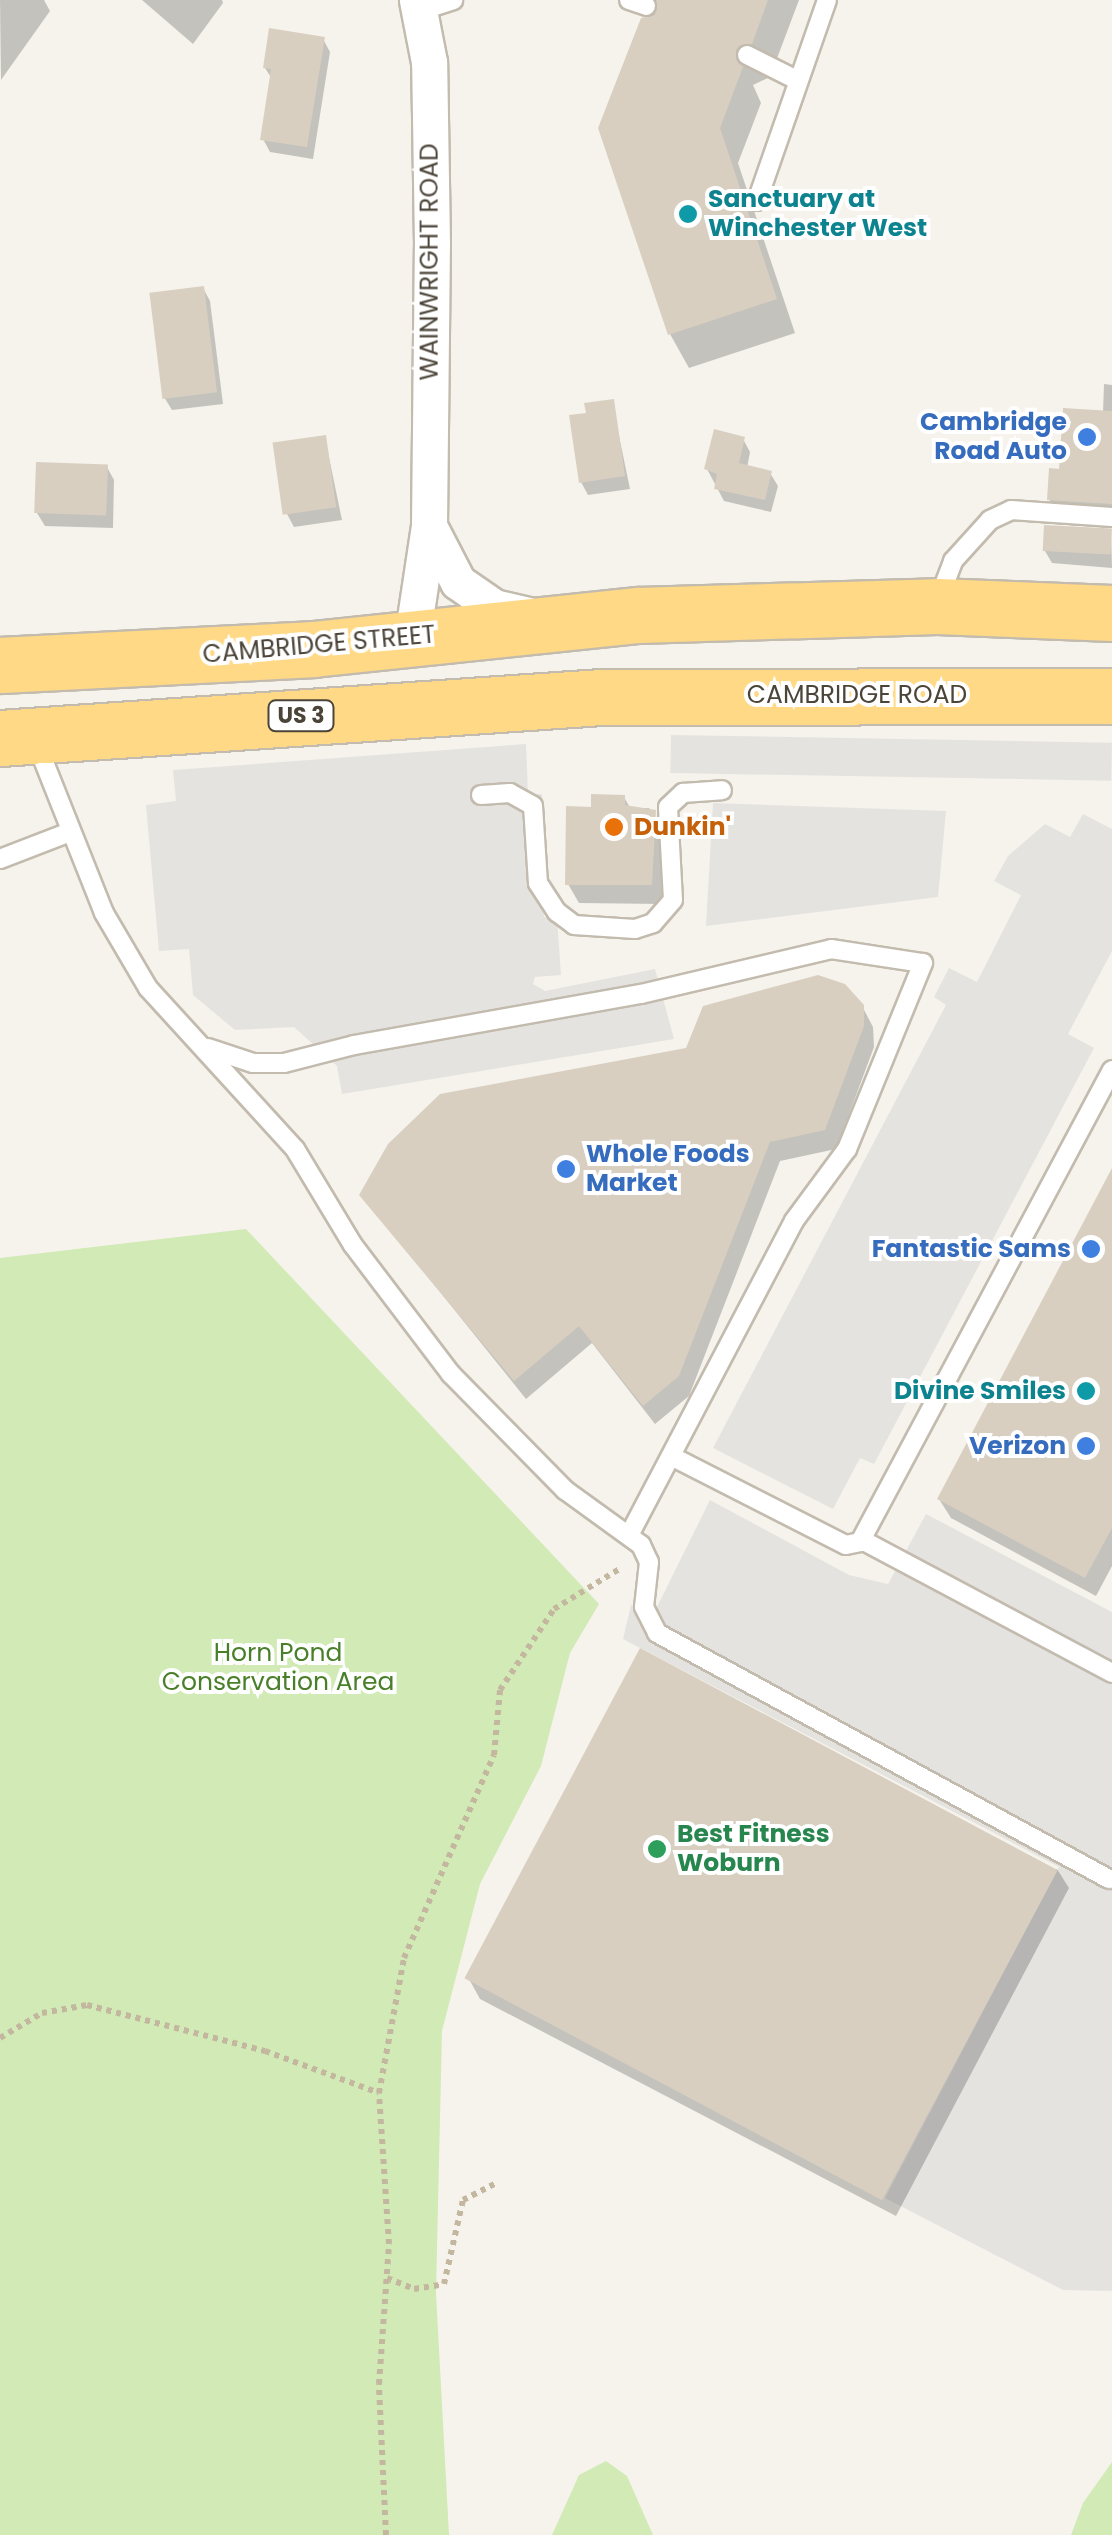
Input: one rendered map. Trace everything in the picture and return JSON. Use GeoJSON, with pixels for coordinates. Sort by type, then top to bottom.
{"type":"FeatureCollection","features":[{"type":"Feature","properties":{"kind":"highway"},"geometry":{"type":"LineString","coordinates":[[638,615],[937,606],[1112,613]]}},
{"type":"Feature","properties":{"kind":"highway","name":"CAMBRIDGE STREET"},"geometry":{"type":"LineString","coordinates":[[12,664],[412,638],[638,615]]}},
{"type":"Feature","properties":{"kind":"highway"},"geometry":{"type":"LineString","coordinates":[[12,664],[17,737]]}},
{"type":"Feature","properties":{"kind":"highway","name":"CAMBRIDGE ROAD"},"geometry":{"type":"LineString","coordinates":[[17,737],[602,697],[1112,696]]}},
{"type":"Feature","properties":{"kind":"street","name":"WAINWRIGHT ROAD"},"geometry":{"type":"LineString","coordinates":[[412,638],[429,525],[430,4]]}},
{"type":"Feature","properties":{"kind":"street","name":"WAINWRIGHT ROAD"},"geometry":{"type":"LineString","coordinates":[[429,525],[436,549],[458,582],[494,607],[532,616],[638,615]]}},
{"type":"Feature","properties":{"kind":"lane"},"geometry":{"type":"LineString","coordinates":[[757,202],[795,79],[828,0]]}},
{"type":"Feature","properties":{"kind":"lane"},"geometry":{"type":"LineString","coordinates":[[748,54],[795,79]]}},
{"type":"Feature","properties":{"kind":"lane"},"geometry":{"type":"LineString","coordinates":[[937,606],[953,561],[990,520],[1012,510],[1112,516]]}},
{"type":"Feature","properties":{"kind":"lane"},"geometry":{"type":"LineString","coordinates":[[17,737],[70,832],[124,953],[295,1149],[353,1245],[451,1374],[566,1490],[629,1535],[645,1553],[650,1582],[644,1607],[650,1624],[670,1643],[1108,1879]]}},
{"type":"Feature","properties":{"kind":"lane"},"geometry":{"type":"LineString","coordinates":[[481,796],[510,793],[533,806],[538,883],[557,912],[574,925],[636,929],[652,923],[673,900],[668,807],[683,793],[722,790]]}},
{"type":"Feature","properties":{"kind":"lane"},"geometry":{"type":"LineString","coordinates":[[0,859],[70,832]]}},
{"type":"Feature","properties":{"kind":"lane"},"geometry":{"type":"LineString","coordinates":[[199,1042],[236,1059],[284,1064],[831,950],[923,962],[848,1149],[794,1222],[629,1535]]}},
{"type":"Feature","properties":{"kind":"lane"},"geometry":{"type":"LineString","coordinates":[[671,1456],[846,1545],[862,1540],[1112,1070]]}},
{"type":"Feature","properties":{"kind":"lane"},"geometry":{"type":"LineString","coordinates":[[862,1540],[1112,1673]]}},
{"type":"Feature","properties":{"kind":"path"},"geometry":{"type":"LineString","coordinates":[[386,2535],[379,2384],[386,2278],[379,2093],[404,1958],[494,1755],[500,1690],[554,1609],[645,1553]]}},
{"type":"Feature","properties":{"kind":"path"},"geometry":{"type":"LineString","coordinates":[[0,2038],[42,2012],[88,2005],[265,2051],[379,2093]]}},
{"type":"Feature","properties":{"kind":"path"},"geometry":{"type":"LineString","coordinates":[[386,2278],[414,2289],[444,2284],[463,2200],[495,2184]]}},
{"type":"Feature","properties":{"kind":"green space","name":"Horn Pond Conservation Area"},"geometry":{"type":"Polygon","coordinates":[[[246,1229],[599,1604],[570,1653],[541,1766],[480,1884],[442,2031],[436,2293],[449,2535],[0,2535],[0,1258],[246,1229]]]}},
{"type":"Feature","properties":{"kind":"green space"},"geometry":{"type":"Polygon","coordinates":[[[606,2461],[627,2476],[653,2535],[552,2535],[579,2475],[606,2461]]]}},
{"type":"Feature","properties":{"kind":"green space"},"geometry":{"type":"Polygon","coordinates":[[[1112,2462],[1112,2535],[1071,2535],[1083,2503],[1112,2462]]]}},
{"type":"Feature","properties":{"kind":"shaded area"},"geometry":{"type":"Polygon","coordinates":[[[671,735],[1112,743],[1111,781],[670,773],[671,735]]]}},
{"type":"Feature","properties":{"kind":"shaded area"},"geometry":{"type":"Polygon","coordinates":[[[526,744],[528,795],[542,794],[544,917],[557,917],[561,975],[535,977],[533,984],[545,991],[655,969],[674,1039],[342,1094],[337,1066],[294,1027],[235,1030],[193,995],[189,949],[159,951],[146,805],[176,801],[173,770],[526,744]]]}},
{"type":"Feature","properties":{"kind":"shaded area"},"geometry":{"type":"Polygon","coordinates":[[[713,803],[946,811],[938,897],[706,926],[713,803]]]}},
{"type":"Feature","properties":{"kind":"shaded area"},"geometry":{"type":"Polygon","coordinates":[[[1083,814],[1112,829],[1112,951],[1068,1034],[1094,1048],[874,1464],[860,1458],[833,1509],[713,1448],[946,1005],[934,997],[949,968],[977,982],[1021,895],[994,881],[1008,856],[1045,824],[1070,837],[1083,814]]]}},
{"type":"Feature","properties":{"kind":"shaded area"},"geometry":{"type":"Polygon","coordinates":[[[710,1500],[849,1575],[888,1584],[926,1514],[1112,1612],[1112,2291],[1063,2290],[885,2198],[1059,1867],[623,1639],[631,1605],[657,1607],[710,1500]]]}},
{"type":"Feature","properties":{"kind":"building","name":"Sanctuary at Winchester West"},"geometry":{"type":"Polygon","coordinates":[[[657,0],[768,0],[752,44],[736,50],[743,67],[720,128],[777,299],[668,335],[598,128],[641,18],[655,15],[657,0]]]}},
{"type":"Feature","properties":{"kind":"building"},"geometry":{"type":"Polygon","coordinates":[[[269,28],[325,37],[307,147],[260,140],[271,69],[263,68],[269,28]]]}},
{"type":"Feature","properties":{"kind":"building"},"geometry":{"type":"Polygon","coordinates":[[[204,286],[217,392],[162,399],[149,293],[204,286]]]}},
{"type":"Feature","properties":{"kind":"building"},"geometry":{"type":"Polygon","coordinates":[[[614,399],[625,476],[579,483],[569,415],[586,413],[584,403],[614,399]]]}},
{"type":"Feature","properties":{"kind":"building"},"geometry":{"type":"Polygon","coordinates":[[[1063,408],[1112,411],[1112,504],[1047,500],[1049,468],[1059,469],[1063,408]]]}},
{"type":"Feature","properties":{"kind":"building"},"geometry":{"type":"Polygon","coordinates":[[[714,429],[745,437],[739,463],[772,471],[765,500],[714,489],[717,474],[704,469],[714,429]]]}},
{"type":"Feature","properties":{"kind":"building"},"geometry":{"type":"Polygon","coordinates":[[[326,435],[336,507],[283,515],[273,443],[326,435]]]}},
{"type":"Feature","properties":{"kind":"building"},"geometry":{"type":"Polygon","coordinates":[[[36,462],[108,465],[106,515],[34,513],[36,462]]]}},
{"type":"Feature","properties":{"kind":"building"},"geometry":{"type":"Polygon","coordinates":[[[1044,525],[1112,529],[1111,555],[1043,551],[1044,525]]]}},
{"type":"Feature","properties":{"kind":"building","name":"Dunkin'"},"geometry":{"type":"Polygon","coordinates":[[[591,794],[625,795],[625,805],[656,810],[652,885],[565,885],[566,806],[591,807],[591,794]]]}},
{"type":"Feature","properties":{"kind":"building","name":"Whole Foods Market"},"geometry":{"type":"Polygon","coordinates":[[[818,975],[845,984],[864,1005],[864,1026],[825,1130],[770,1142],[679,1376],[643,1406],[579,1326],[514,1381],[359,1195],[388,1144],[440,1094],[686,1048],[703,1006],[818,975]]]}},
{"type":"Feature","properties":{"kind":"building"},"geometry":{"type":"Polygon","coordinates":[[[1112,1168],[1112,1528],[1085,1578],[937,1499],[1112,1168]]]}},
{"type":"Feature","properties":{"kind":"building"},"geometry":{"type":"Polygon","coordinates":[[[640,1648],[1058,1870],[882,2200],[464,1978],[640,1648]]]}},
{"type":"Feature","properties":{"kind":"place","name":"Sanctuary at Winchester West"},"geometry":{"type":"Point","coordinates":[688,214]}},
{"type":"Feature","properties":{"kind":"place","name":"Cambridge Road Auto"},"geometry":{"type":"Point","coordinates":[1087,437]}},
{"type":"Feature","properties":{"kind":"place","name":"Dunkin'"},"geometry":{"type":"Point","coordinates":[614,827]}},
{"type":"Feature","properties":{"kind":"place","name":"Whole Foods Market"},"geometry":{"type":"Point","coordinates":[566,1169]}},
{"type":"Feature","properties":{"kind":"place","name":"Fantastic Sams"},"geometry":{"type":"Point","coordinates":[1091,1249]}},
{"type":"Feature","properties":{"kind":"place","name":"Divine Smiles"},"geometry":{"type":"Point","coordinates":[1086,1391]}},
{"type":"Feature","properties":{"kind":"place","name":"Verizon"},"geometry":{"type":"Point","coordinates":[1086,1446]}},
{"type":"Feature","properties":{"kind":"place","name":"Best Fitness Woburn"},"geometry":{"type":"Point","coordinates":[657,1849]}}]}
